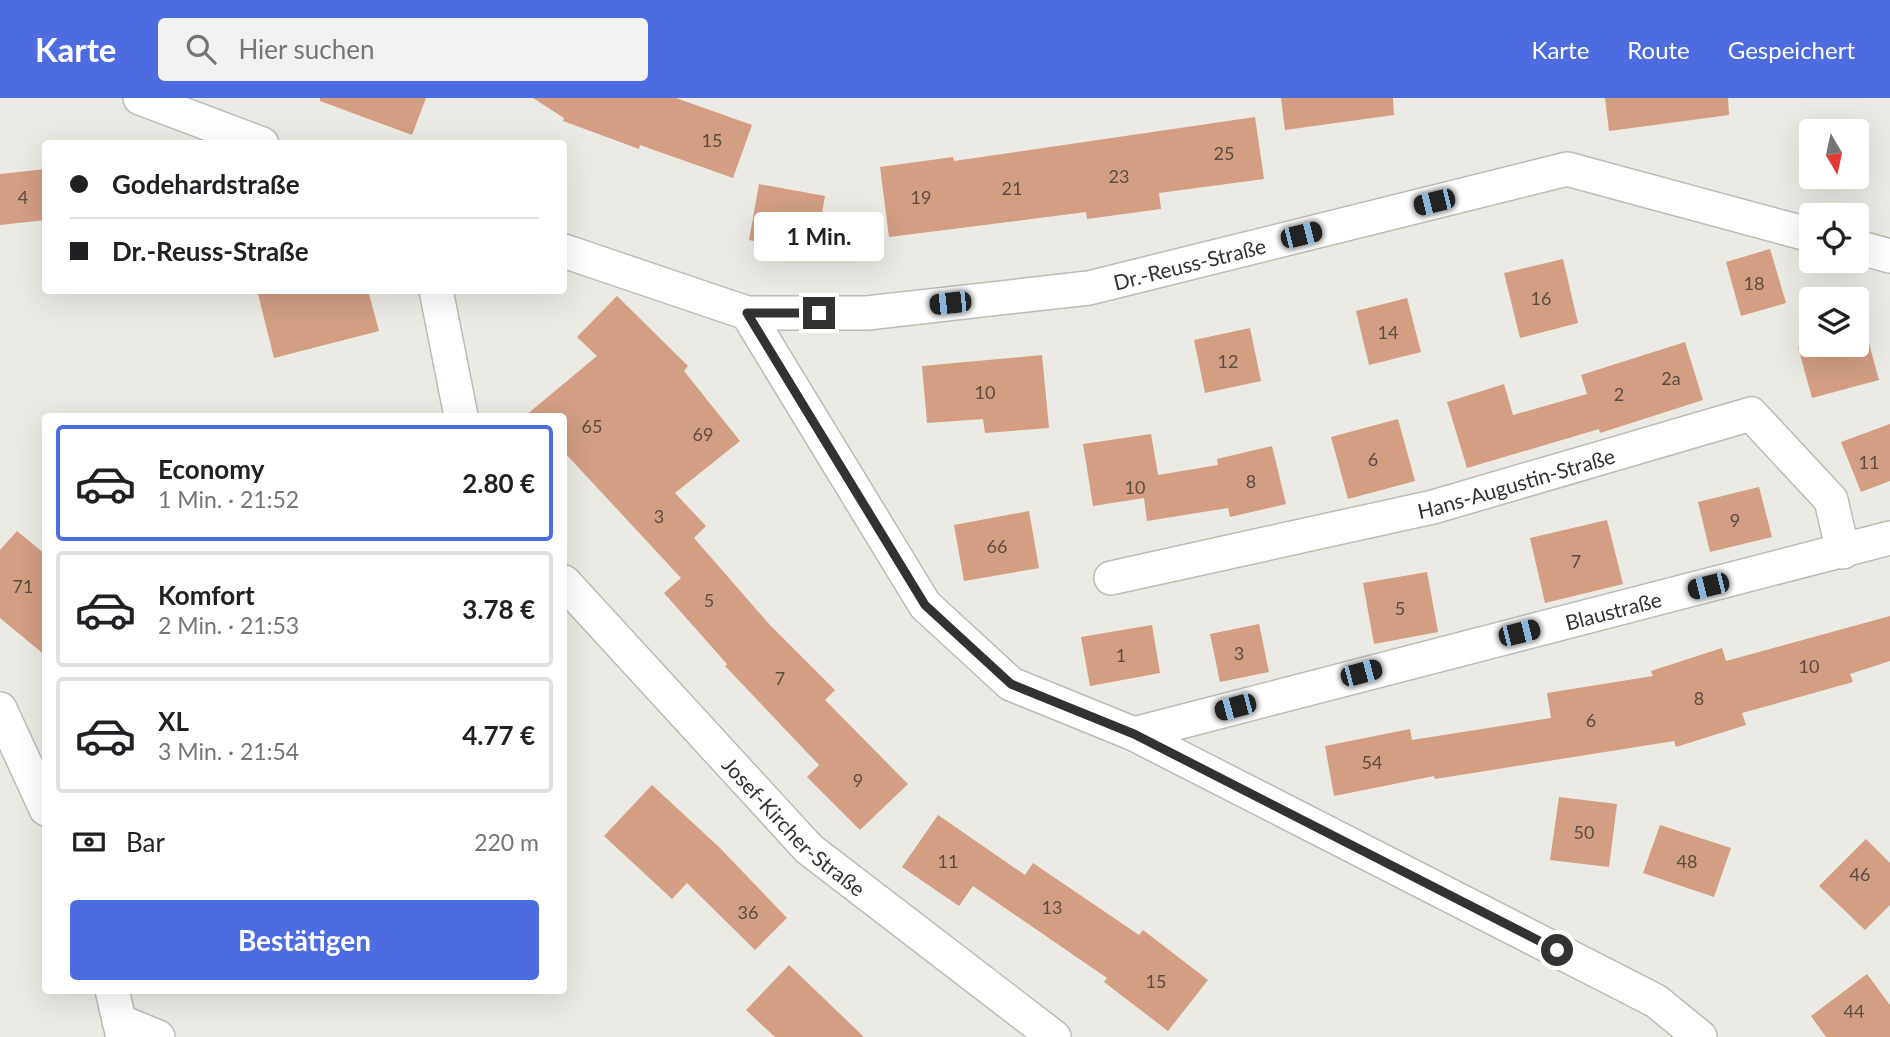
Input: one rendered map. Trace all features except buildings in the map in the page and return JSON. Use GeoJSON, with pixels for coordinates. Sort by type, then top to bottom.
{"type":"FeatureCollection","features":[{"type":"Feature","properties":{"kind":"street"},"geometry":{"type":"LineString","coordinates":[[140,98],[251,140]]}},
{"type":"Feature","properties":{"kind":"street","name":"Dr.-Reuss-Straße"},"geometry":{"type":"LineString","coordinates":[[567,252],[747,313],[867,313],[1089,288],[1567,169],[1799,232]]}},
{"type":"Feature","properties":{"kind":"street"},"geometry":{"type":"LineString","coordinates":[[1869,250],[1890,256]]}},
{"type":"Feature","properties":{"kind":"street"},"geometry":{"type":"LineString","coordinates":[[437,294],[460,413]]}},
{"type":"Feature","properties":{"kind":"street"},"geometry":{"type":"LineString","coordinates":[[747,313],[925,605],[1011,684],[1134,734],[1656,1001],[1700,1037]]}},
{"type":"Feature","properties":{"kind":"street","name":"Hans-Augustin-Straße"},"geometry":{"type":"LineString","coordinates":[[1111,578],[1433,508],[1751,414],[1831,500],[1843,552]]}},
{"type":"Feature","properties":{"kind":"street","name":"Blaustraße"},"geometry":{"type":"LineString","coordinates":[[1134,734],[1412,659],[1890,538]]}},
{"type":"Feature","properties":{"kind":"street","name":"Josef-Kircher-Straße"},"geometry":{"type":"LineString","coordinates":[[567,585],[808,849],[1054,1037]]}},
{"type":"Feature","properties":{"kind":"street"},"geometry":{"type":"LineString","coordinates":[[4,731],[42,802]]}},
{"type":"Feature","properties":{"kind":"street"},"geometry":{"type":"LineString","coordinates":[[118,1016],[158,1037]]}},
{"type":"Feature","properties":{"kind":"route"},"geometry":{"type":"LineString","coordinates":[[819,313],[747,313],[925,605],[1011,684],[1134,734],[1557,950]]}}]}
